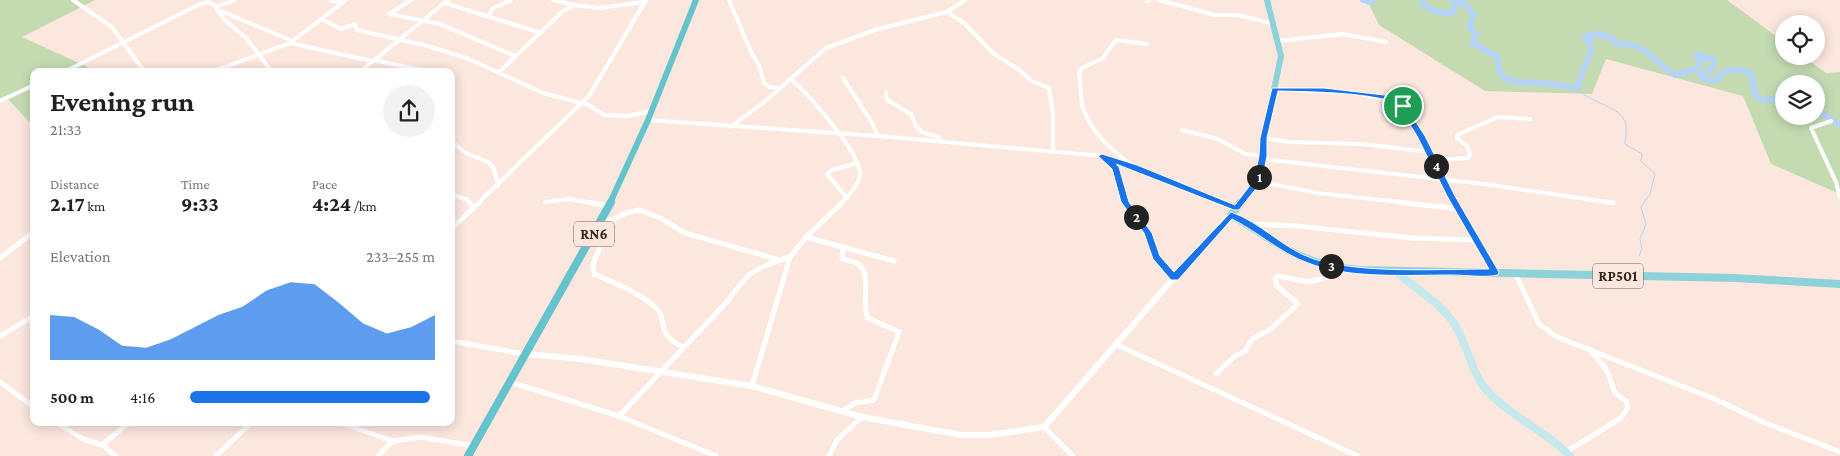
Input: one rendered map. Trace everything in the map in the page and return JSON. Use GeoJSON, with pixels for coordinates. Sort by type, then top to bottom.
{"type":"FeatureCollection","features":[{"type":"Feature","properties":{"kind":"highway","name":"RN6"},"geometry":{"type":"LineString","coordinates":[[468,456],[609,206],[652,111],[696,0]]}},
{"type":"Feature","properties":{"kind":"main road"},"geometry":{"type":"LineString","coordinates":[[1231,215],[1258,181],[1263,157],[1264,138],[1281,56],[1268,0]]}},
{"type":"Feature","properties":{"kind":"main road","name":"RP501"},"geometry":{"type":"LineString","coordinates":[[1231,215],[1250,224],[1296,255],[1342,268],[1396,272],[1495,272],[1516,275],[1734,278],[1840,284]]}},
{"type":"Feature","properties":{"kind":"main road"},"geometry":{"type":"LineString","coordinates":[[1396,272],[1448,315],[1456,325],[1472,367],[1488,392],[1568,454]]}},
{"type":"Feature","properties":{"kind":"street"},"geometry":{"type":"LineString","coordinates":[[73,0],[112,27],[122,44],[142,68]]}},
{"type":"Feature","properties":{"kind":"street"},"geometry":{"type":"LineString","coordinates":[[216,7],[234,0]]}},
{"type":"Feature","properties":{"kind":"street"},"geometry":{"type":"LineString","coordinates":[[330,0],[344,1]]}},
{"type":"Feature","properties":{"kind":"street"},"geometry":{"type":"LineString","coordinates":[[411,0],[389,14],[459,30],[515,56]]}},
{"type":"Feature","properties":{"kind":"street"},"geometry":{"type":"LineString","coordinates":[[489,17],[492,9],[511,0]]}},
{"type":"Feature","properties":{"kind":"street"},"geometry":{"type":"LineString","coordinates":[[553,0],[600,8],[646,1]]}},
{"type":"Feature","properties":{"kind":"street"},"geometry":{"type":"LineString","coordinates":[[730,0],[752,54],[759,65],[765,85],[779,88]]}},
{"type":"Feature","properties":{"kind":"street"},"geometry":{"type":"LineString","coordinates":[[730,127],[755,110],[818,54],[831,46],[878,29],[948,12],[965,0]]}},
{"type":"Feature","properties":{"kind":"street"},"geometry":{"type":"LineString","coordinates":[[1159,0],[1215,15],[1238,15],[1274,24]]}},
{"type":"Feature","properties":{"kind":"street"},"geometry":{"type":"LineString","coordinates":[[72,68],[204,1],[212,3],[224,18],[239,30],[269,68]]}},
{"type":"Feature","properties":{"kind":"street"},"geometry":{"type":"LineString","coordinates":[[223,68],[290,43],[303,30],[322,19],[344,1]]}},
{"type":"Feature","properties":{"kind":"street"},"geometry":{"type":"LineString","coordinates":[[455,225],[582,103],[595,87],[646,1]]}},
{"type":"Feature","properties":{"kind":"street"},"geometry":{"type":"LineString","coordinates":[[365,68],[415,24],[447,2],[514,26],[541,33]]}},
{"type":"Feature","properties":{"kind":"street"},"geometry":{"type":"LineString","coordinates":[[499,72],[563,11],[575,4]]}},
{"type":"Feature","properties":{"kind":"street"},"geometry":{"type":"LineString","coordinates":[[221,12],[290,40],[290,43],[410,68]]}},
{"type":"Feature","properties":{"kind":"street"},"geometry":{"type":"LineString","coordinates":[[948,12],[964,22],[993,53],[1018,69],[1032,81],[1049,88],[1053,114],[1053,150]]}},
{"type":"Feature","properties":{"kind":"street"},"geometry":{"type":"LineString","coordinates":[[322,19],[341,29],[355,24],[357,30],[428,46],[469,59],[543,93],[582,103],[604,115],[627,116],[652,111]]}},
{"type":"Feature","properties":{"kind":"street"},"geometry":{"type":"LineString","coordinates":[[415,19],[415,24]]}},
{"type":"Feature","properties":{"kind":"street"},"geometry":{"type":"LineString","coordinates":[[1278,41],[1343,34],[1386,42]]}},
{"type":"Feature","properties":{"kind":"street"},"geometry":{"type":"LineString","coordinates":[[1134,167],[1112,149],[1088,120],[1082,101],[1083,90],[1079,72],[1082,68],[1103,58],[1116,40],[1147,44]]}},
{"type":"Feature","properties":{"kind":"street"},"geometry":{"type":"LineString","coordinates":[[843,78],[871,120],[878,136]]}},
{"type":"Feature","properties":{"kind":"street"},"geometry":{"type":"LineString","coordinates":[[752,386],[790,257],[806,237],[847,198],[860,177],[858,163],[838,134],[809,95],[791,79]]}},
{"type":"Feature","properties":{"kind":"street"},"geometry":{"type":"LineString","coordinates":[[0,101],[30,87]]}},
{"type":"Feature","properties":{"kind":"street"},"geometry":{"type":"LineString","coordinates":[[1275,89],[1324,90],[1384,97],[1398,101],[1411,118],[1442,180],[1495,272]]}},
{"type":"Feature","properties":{"kind":"street"},"geometry":{"type":"LineString","coordinates":[[886,93],[887,100],[908,110],[916,126],[922,132],[938,137],[942,142]]}},
{"type":"Feature","properties":{"kind":"street"},"geometry":{"type":"LineString","coordinates":[[1433,160],[1465,159],[1469,156],[1470,153],[1467,146],[1457,138],[1457,135],[1463,131],[1498,117],[1530,119]]}},
{"type":"Feature","properties":{"kind":"street"},"geometry":{"type":"LineString","coordinates":[[648,120],[878,136],[1053,150],[1102,156],[1236,208]]}},
{"type":"Feature","properties":{"kind":"street"},"geometry":{"type":"LineString","coordinates":[[1831,121],[1811,128],[1836,182],[1840,198]]}},
{"type":"Feature","properties":{"kind":"street"},"geometry":{"type":"LineString","coordinates":[[1182,130],[1218,139],[1245,154],[1613,203]]}},
{"type":"Feature","properties":{"kind":"street"},"geometry":{"type":"LineString","coordinates":[[1264,138],[1289,142],[1354,143],[1429,152]]}},
{"type":"Feature","properties":{"kind":"street"},"geometry":{"type":"LineString","coordinates":[[455,143],[466,153],[488,162],[494,168],[498,186]]}},
{"type":"Feature","properties":{"kind":"street"},"geometry":{"type":"LineString","coordinates":[[1102,156],[1116,167]]}},
{"type":"Feature","properties":{"kind":"street"},"geometry":{"type":"LineString","coordinates":[[1115,160],[1125,202],[1148,233],[1156,257],[1174,277]]}},
{"type":"Feature","properties":{"kind":"street"},"geometry":{"type":"LineString","coordinates":[[847,198],[827,174],[832,170],[858,163]]}},
{"type":"Feature","properties":{"kind":"street"},"geometry":{"type":"LineString","coordinates":[[1258,181],[1317,192],[1459,209]]}},
{"type":"Feature","properties":{"kind":"street"},"geometry":{"type":"LineString","coordinates":[[455,195],[468,200],[473,209]]}},
{"type":"Feature","properties":{"kind":"street"},"geometry":{"type":"LineString","coordinates":[[545,202],[555,199],[567,199],[609,206]]}},
{"type":"Feature","properties":{"kind":"street"},"geometry":{"type":"LineString","coordinates":[[598,226],[630,212],[640,210],[660,218],[685,233],[780,260],[786,266]]}},
{"type":"Feature","properties":{"kind":"street"},"geometry":{"type":"LineString","coordinates":[[455,342],[526,354],[581,359],[752,386],[862,417],[961,435],[990,435],[1044,427],[1174,277],[1231,215]]}},
{"type":"Feature","properties":{"kind":"street"},"geometry":{"type":"LineString","coordinates":[[610,222],[593,264],[594,274],[629,290],[659,310],[665,334],[670,340],[683,347]]}},
{"type":"Feature","properties":{"kind":"street"},"geometry":{"type":"LineString","coordinates":[[1250,224],[1296,226],[1412,238],[1477,240]]}},
{"type":"Feature","properties":{"kind":"street"},"geometry":{"type":"LineString","coordinates":[[0,258],[30,235]]}},
{"type":"Feature","properties":{"kind":"street"},"geometry":{"type":"LineString","coordinates":[[806,237],[826,244],[843,247],[860,254],[894,261]]}},
{"type":"Feature","properties":{"kind":"street"},"geometry":{"type":"LineString","coordinates":[[842,411],[855,403],[874,400],[899,332],[893,327],[869,319],[865,314],[866,290],[863,269],[858,263],[842,259],[843,247]]}},
{"type":"Feature","properties":{"kind":"street"},"geometry":{"type":"LineString","coordinates":[[619,416],[726,303],[740,282],[768,257]]}},
{"type":"Feature","properties":{"kind":"street"},"geometry":{"type":"LineString","coordinates":[[760,266],[790,257]]}},
{"type":"Feature","properties":{"kind":"street"},"geometry":{"type":"LineString","coordinates":[[1216,374],[1236,356],[1245,351],[1252,339],[1266,332],[1297,306],[1296,301],[1277,286],[1275,279],[1277,276],[1309,282],[1340,274],[1342,268]]}},
{"type":"Feature","properties":{"kind":"street"},"geometry":{"type":"LineString","coordinates":[[1516,275],[1539,324],[1558,337],[1718,400],[1763,422],[1840,452]]}},
{"type":"Feature","properties":{"kind":"street"},"geometry":{"type":"LineString","coordinates":[[0,336],[30,318]]}},
{"type":"Feature","properties":{"kind":"street"},"geometry":{"type":"LineString","coordinates":[[1116,344],[1358,456]]}},
{"type":"Feature","properties":{"kind":"street"},"geometry":{"type":"LineString","coordinates":[[1568,454],[1621,418],[1628,412],[1629,407],[1627,402],[1613,391],[1608,371],[1592,356],[1589,349]]}},
{"type":"Feature","properties":{"kind":"street"},"geometry":{"type":"LineString","coordinates":[[0,382],[30,404]]}},
{"type":"Feature","properties":{"kind":"street"},"geometry":{"type":"LineString","coordinates":[[510,382],[619,416],[716,456]]}},
{"type":"Feature","properties":{"kind":"street"},"geometry":{"type":"LineString","coordinates":[[829,456],[837,440],[862,417]]}},
{"type":"Feature","properties":{"kind":"street"},"geometry":{"type":"LineString","coordinates":[[63,426],[92,444],[102,445],[116,456]]}},
{"type":"Feature","properties":{"kind":"street"},"geometry":{"type":"LineString","coordinates":[[102,445],[125,426]]}},
{"type":"Feature","properties":{"kind":"street"},"geometry":{"type":"LineString","coordinates":[[216,456],[248,426]]}},
{"type":"Feature","properties":{"kind":"street"},"geometry":{"type":"LineString","coordinates":[[350,426],[393,441],[420,437],[474,446]]}},
{"type":"Feature","properties":{"kind":"street"},"geometry":{"type":"LineString","coordinates":[[1044,427],[1073,456]]}},
{"type":"Feature","properties":{"kind":"street"},"geometry":{"type":"LineString","coordinates":[[378,456],[393,441]]}},
{"type":"Feature","properties":{"kind":"green space"},"geometry":{"type":"Polygon","coordinates":[[[0,0],[95,0],[22,37],[90,68],[30,68],[30,123],[5,96],[0,99],[0,0]]]}},
{"type":"Feature","properties":{"kind":"green space"},"geometry":{"type":"Polygon","coordinates":[[[1367,0],[1727,0],[1775,35],[1775,65],[1815,65],[1826,73],[1840,72],[1840,194],[1771,164],[1743,96],[1606,59],[1592,94],[1485,91],[1379,25],[1367,0]]]}},
{"type":"Feature","properties":{"kind":"waterway"},"geometry":{"type":"LineString","coordinates":[[1363,0],[1369,2],[1374,0]]}},
{"type":"Feature","properties":{"kind":"waterway"},"geometry":{"type":"LineString","coordinates":[[1424,0],[1423,4],[1426,7],[1433,11],[1444,13],[1452,13],[1456,6],[1453,1],[1464,3],[1474,15],[1469,27],[1477,35],[1472,43],[1498,57],[1498,66],[1501,73],[1505,78],[1518,82],[1577,88],[1591,50],[1590,43],[1584,37],[1598,34],[1612,38],[1616,44],[1626,44],[1642,49],[1675,75],[1696,69],[1701,62],[1696,57],[1697,55],[1714,59],[1712,70],[1700,74],[1703,79],[1716,81],[1723,73],[1731,70],[1751,73],[1755,95],[1763,100],[1775,99]]}},
{"type":"Feature","properties":{"kind":"waterway"},"geometry":{"type":"LineString","coordinates":[[1577,88],[1583,94],[1612,109],[1623,118],[1626,125],[1625,144],[1642,154],[1641,161],[1655,174],[1650,194],[1641,207],[1646,224],[1640,239],[1642,249],[1639,256]]}},
{"type":"Feature","properties":{"kind":"waterway"},"geometry":{"type":"LineString","coordinates":[[1825,115],[1840,125]]}},
{"type":"Feature","properties":{"kind":"route"},"geometry":{"type":"LineString","coordinates":[[1275,89],[1324,90],[1384,97],[1398,101],[1403,106],[1421,136],[1442,180],[1495,272],[1396,272],[1342,268],[1296,255],[1268,238],[1250,224],[1231,215],[1174,277],[1156,257],[1148,233],[1127,206],[1116,167],[1102,156],[1236,208],[1258,181],[1264,138],[1275,89]]}}]}
